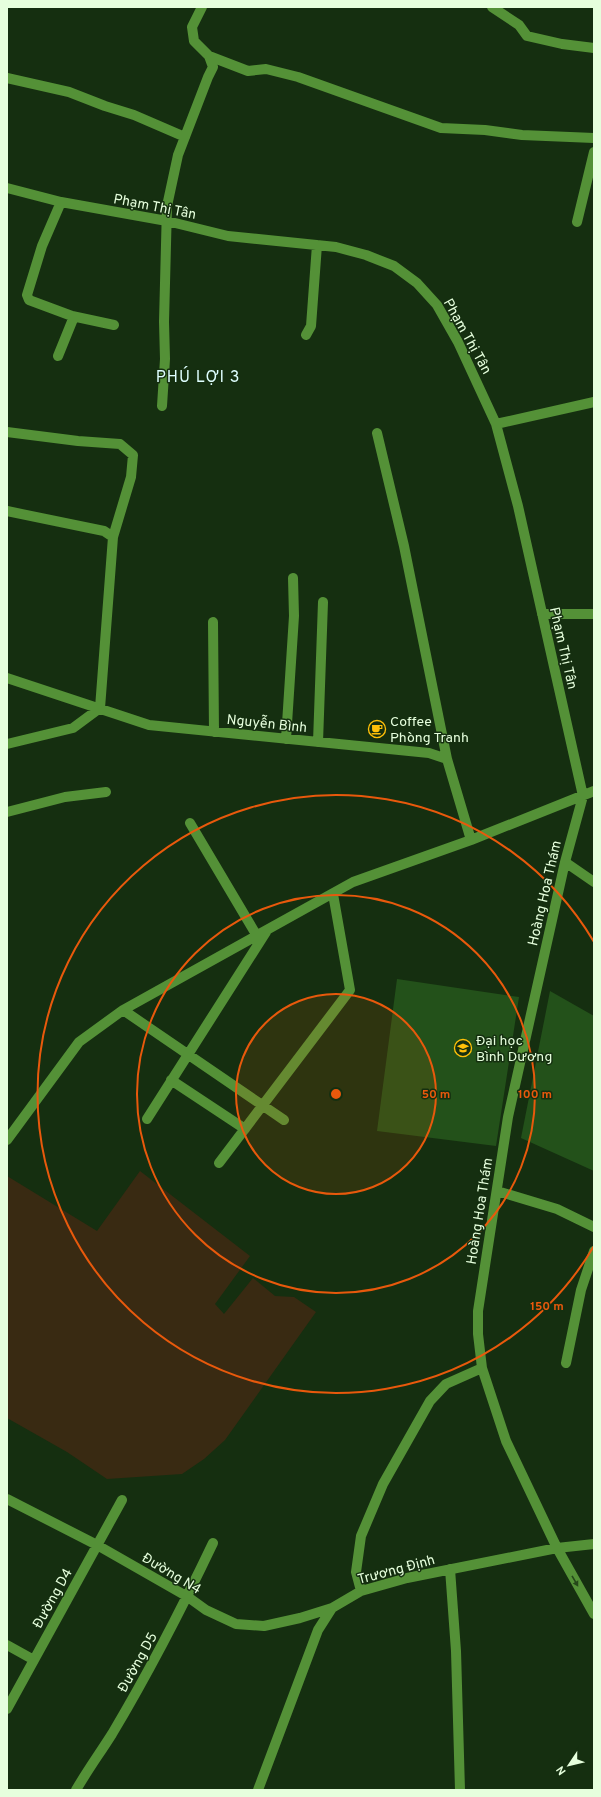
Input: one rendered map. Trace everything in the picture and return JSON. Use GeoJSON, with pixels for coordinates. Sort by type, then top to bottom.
{"type":"FeatureCollection","features":[{"type":"Feature","properties":{"kind":"street"},"geometry":{"type":"LineString","coordinates":[[202,7],[192,27],[194,41],[209,56],[248,71],[266,69],[298,76],[441,128],[485,130],[522,135],[594,138]]}},
{"type":"Feature","properties":{"kind":"street"},"geometry":{"type":"LineString","coordinates":[[492,7],[519,25],[527,36],[562,44],[594,48]]}},
{"type":"Feature","properties":{"kind":"street"},"geometry":{"type":"LineString","coordinates":[[162,406],[165,359],[164,322],[169,195],[178,155],[213,67],[209,56]]}},
{"type":"Feature","properties":{"kind":"street"},"geometry":{"type":"LineString","coordinates":[[7,78],[69,92],[134,115],[185,137]]}},
{"type":"Feature","properties":{"kind":"street"},"geometry":{"type":"LineString","coordinates":[[577,222],[594,152]]}},
{"type":"Feature","properties":{"kind":"street","name":"Phạm Thị Tân"},"geometry":{"type":"LineString","coordinates":[[7,188],[61,202],[167,221],[228,236],[317,245],[366,254],[394,266],[417,283],[437,305],[458,342],[496,424],[518,506],[583,796]]}},
{"type":"Feature","properties":{"kind":"street"},"geometry":{"type":"LineString","coordinates":[[61,202],[42,246],[27,295],[29,300],[72,316],[114,325]]}},
{"type":"Feature","properties":{"kind":"street"},"geometry":{"type":"LineString","coordinates":[[306,335],[310,326],[317,245]]}},
{"type":"Feature","properties":{"kind":"street"},"geometry":{"type":"LineString","coordinates":[[58,356],[73,319],[72,316]]}},
{"type":"Feature","properties":{"kind":"street"},"geometry":{"type":"LineString","coordinates":[[496,424],[594,402]]}},
{"type":"Feature","properties":{"kind":"street"},"geometry":{"type":"LineString","coordinates":[[7,432],[78,441],[120,444],[133,455],[131,477],[113,537],[100,708],[73,728],[7,744]]}},
{"type":"Feature","properties":{"kind":"street"},"geometry":{"type":"LineString","coordinates":[[377,433],[404,546],[447,759],[471,840]]}},
{"type":"Feature","properties":{"kind":"street"},"geometry":{"type":"LineString","coordinates":[[7,511],[104,531],[113,537]]}},
{"type":"Feature","properties":{"kind":"street"},"geometry":{"type":"LineString","coordinates":[[286,739],[294,616],[293,578]]}},
{"type":"Feature","properties":{"kind":"street"},"geometry":{"type":"LineString","coordinates":[[318,742],[323,602]]}},
{"type":"Feature","properties":{"kind":"street"},"geometry":{"type":"LineString","coordinates":[[542,614],[594,614]]}},
{"type":"Feature","properties":{"kind":"street"},"geometry":{"type":"LineString","coordinates":[[212,622],[214,732]]}},
{"type":"Feature","properties":{"kind":"street","name":"Nguyễn Bình"},"geometry":{"type":"LineString","coordinates":[[7,678],[149,725],[429,753],[447,759]]}},
{"type":"Feature","properties":{"kind":"street"},"geometry":{"type":"LineString","coordinates":[[7,1140],[79,1042],[123,1010],[353,882],[471,840],[594,791]]}},
{"type":"Feature","properties":{"kind":"street"},"geometry":{"type":"LineString","coordinates":[[7,812],[65,797],[106,792]]}},
{"type":"Feature","properties":{"kind":"street","name":"Hoàng Hoa Thám"},"geometry":{"type":"LineString","coordinates":[[583,796],[564,862],[508,1117],[478,1311],[478,1334],[482,1368],[506,1441],[557,1548],[594,1614]]}},
{"type":"Feature","properties":{"kind":"street"},"geometry":{"type":"LineString","coordinates":[[190,823],[257,936]]}},
{"type":"Feature","properties":{"kind":"street"},"geometry":{"type":"LineString","coordinates":[[564,862],[594,882]]}},
{"type":"Feature","properties":{"kind":"street"},"geometry":{"type":"LineString","coordinates":[[219,1163],[350,990],[333,894]]}},
{"type":"Feature","properties":{"kind":"street"},"geometry":{"type":"LineString","coordinates":[[147,1119],[267,930]]}},
{"type":"Feature","properties":{"kind":"street"},"geometry":{"type":"LineString","coordinates":[[123,1010],[284,1120]]}},
{"type":"Feature","properties":{"kind":"street"},"geometry":{"type":"LineString","coordinates":[[171,1080],[245,1129]]}},
{"type":"Feature","properties":{"kind":"street"},"geometry":{"type":"LineString","coordinates":[[497,1191],[557,1209],[594,1227]]}},
{"type":"Feature","properties":{"kind":"street"},"geometry":{"type":"LineString","coordinates":[[566,1363],[581,1290],[594,1251]]}},
{"type":"Feature","properties":{"kind":"street"},"geometry":{"type":"LineString","coordinates":[[361,1591],[356,1572],[361,1536],[383,1484],[430,1401],[446,1384],[482,1368]]}},
{"type":"Feature","properties":{"kind":"street","name":"Đường N4"},"geometry":{"type":"LineString","coordinates":[[7,1499],[97,1545],[188,1597],[206,1610],[236,1624],[264,1626],[300,1618],[332,1608]]}},
{"type":"Feature","properties":{"kind":"street","name":"Đường D4"},"geometry":{"type":"LineString","coordinates":[[7,1709],[122,1500]]}},
{"type":"Feature","properties":{"kind":"street","name":"Đường D5"},"geometry":{"type":"LineString","coordinates":[[76,1790],[116,1727],[152,1663],[188,1597],[213,1543]]}},
{"type":"Feature","properties":{"kind":"street","name":"Trương Định"},"geometry":{"type":"LineString","coordinates":[[258,1790],[318,1630],[332,1608],[361,1591],[407,1578],[557,1548],[594,1544]]}},
{"type":"Feature","properties":{"kind":"street"},"geometry":{"type":"LineString","coordinates":[[450,1569],[456,1651],[460,1790]]}},
{"type":"Feature","properties":{"kind":"street"},"geometry":{"type":"LineString","coordinates":[[7,1645],[34,1660]]}},
{"type":"Feature","properties":{"kind":"shaded area"},"geometry":{"type":"Polygon","coordinates":[[[140,1171],[250,1256],[215,1304],[224,1314],[253,1278],[275,1296],[294,1297],[316,1312],[225,1440],[204,1459],[182,1474],[107,1479],[67,1452],[7,1418],[7,1176],[97,1231],[140,1171]]]}},
{"type":"Feature","properties":{"kind":"building","name":"Đại học Bình Dương"},"geometry":{"type":"Polygon","coordinates":[[[397,979],[519,997],[496,1146],[377,1131],[397,979]]]}},
{"type":"Feature","properties":{"kind":"building"},"geometry":{"type":"Polygon","coordinates":[[[550,991],[594,1016],[594,1171],[521,1138],[550,991]]]}},
{"type":"Feature","properties":{"kind":"place","name":"Coffee Phòng Tranh"},"geometry":{"type":"Point","coordinates":[377,729]}},
{"type":"Feature","properties":{"kind":"place","name":"Đại học Bình Dương"},"geometry":{"type":"Point","coordinates":[463,1048]}},
{"type":"Feature","properties":{"kind":"district","name":"PHÚ LỢI 3"},"geometry":{"type":"Point","coordinates":[198,376]}}]}
